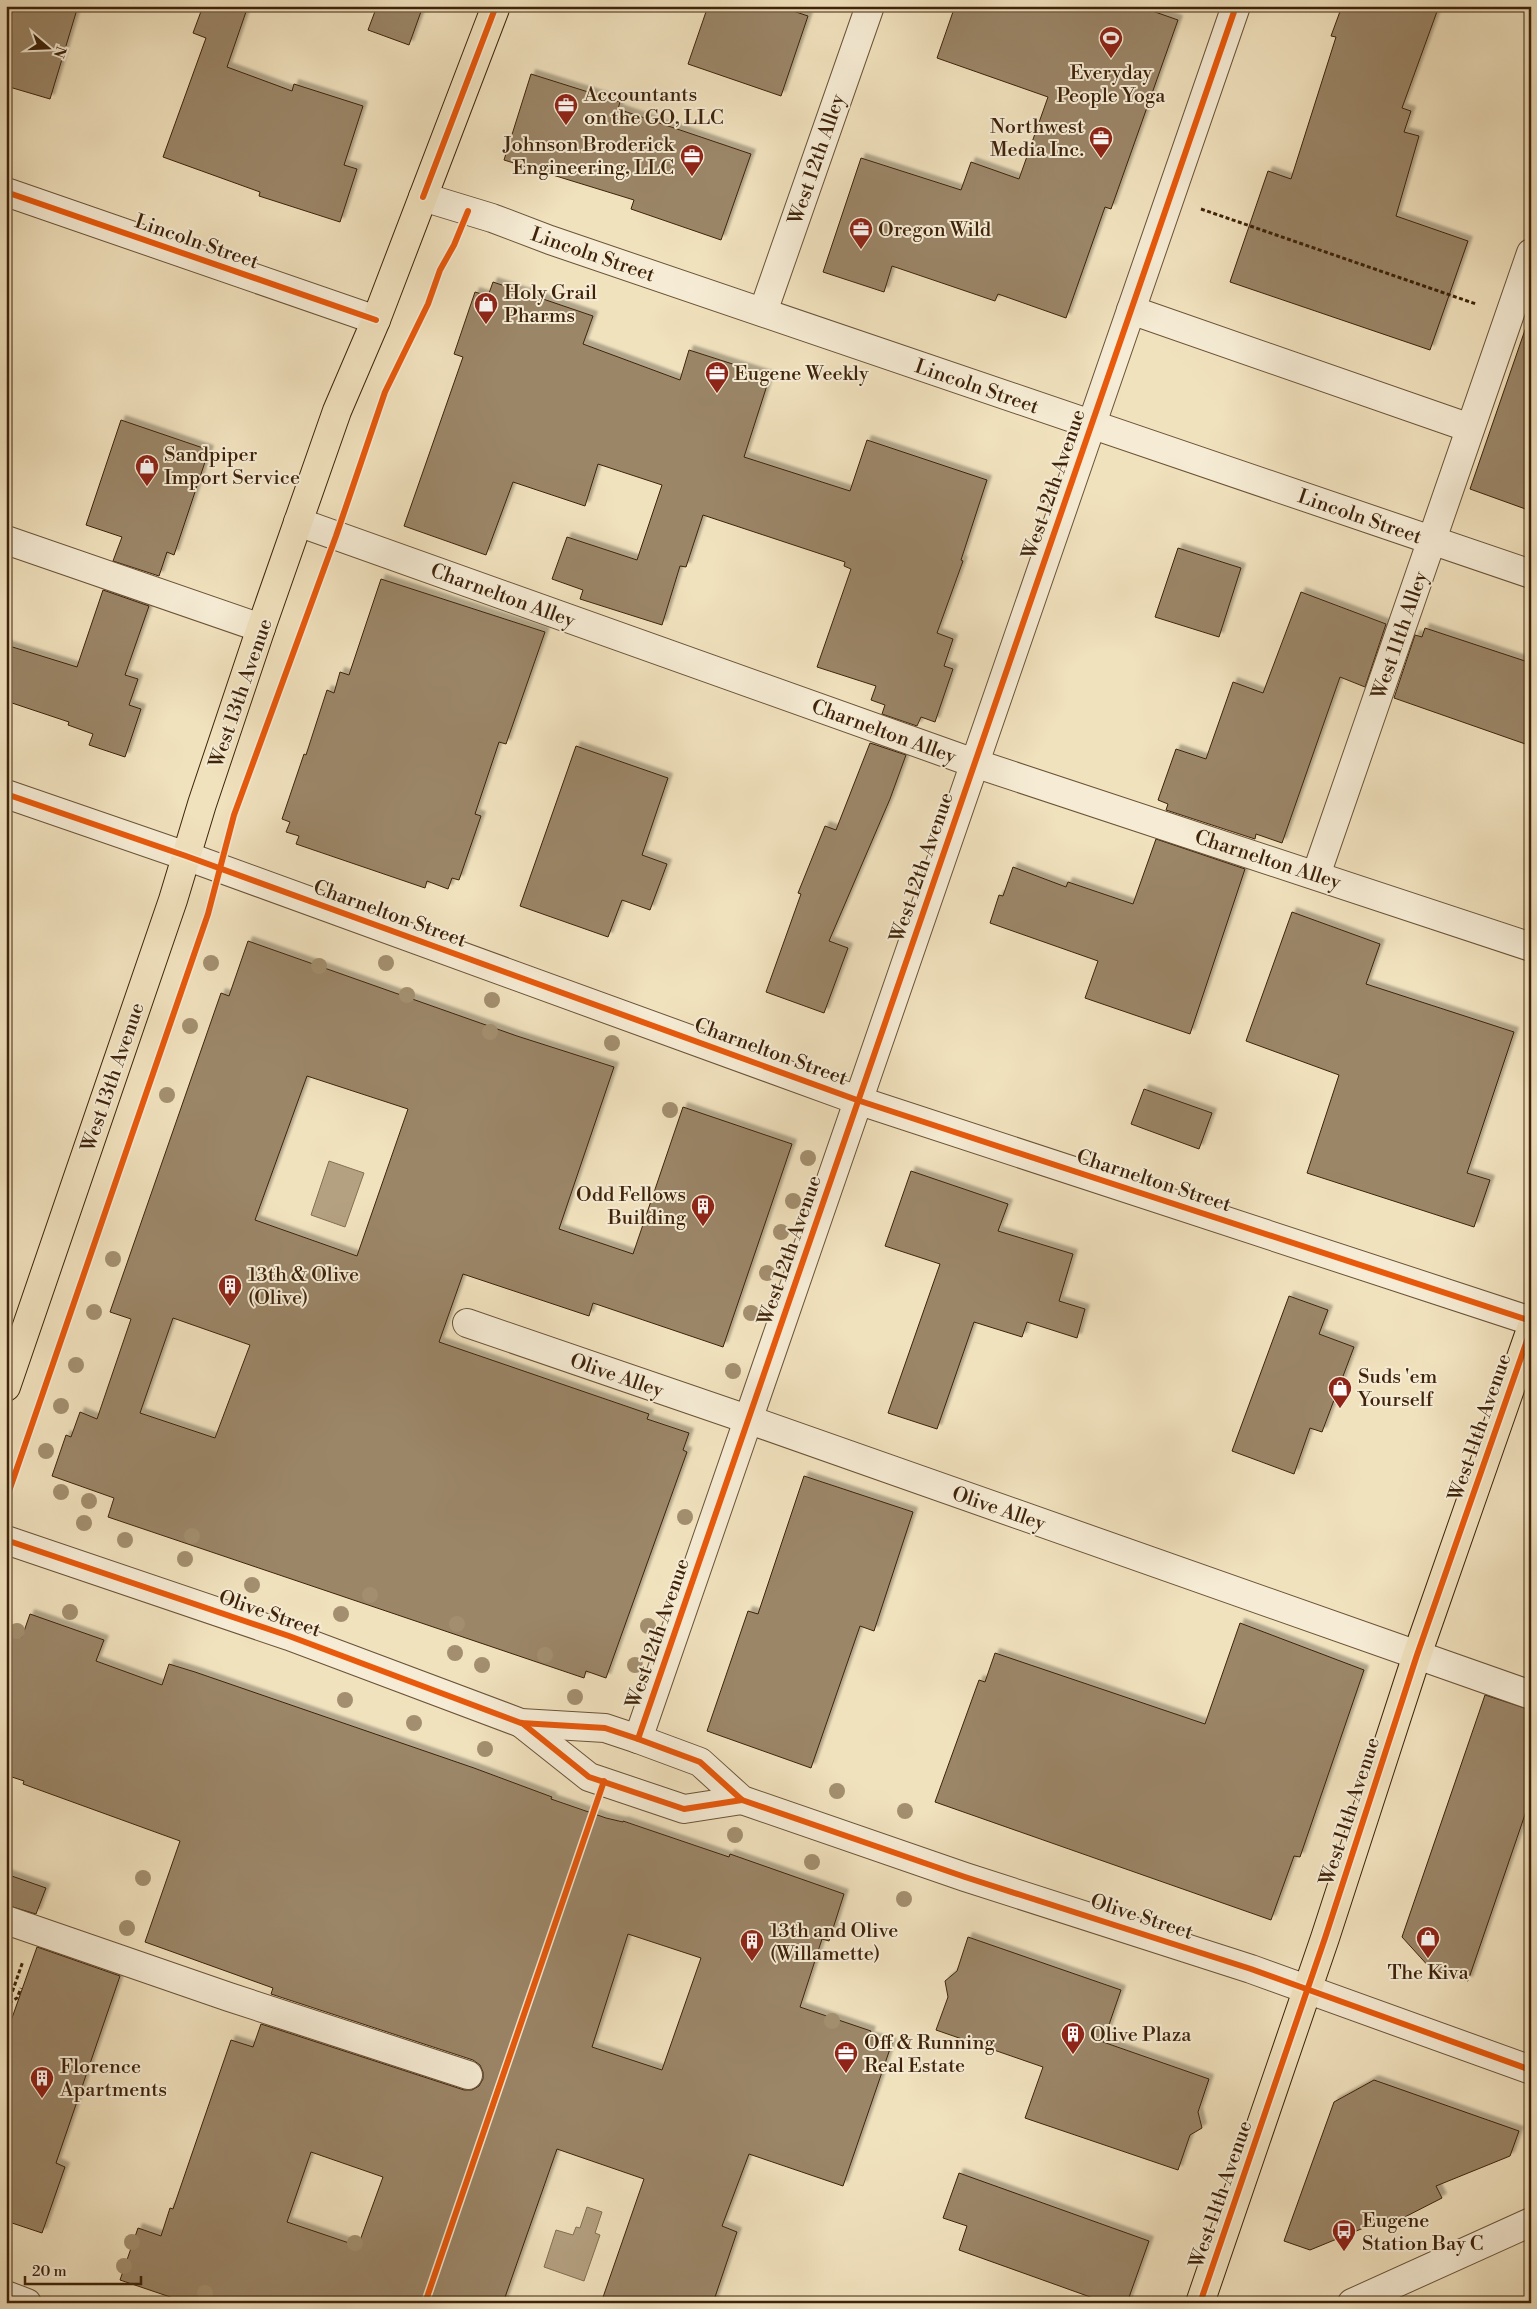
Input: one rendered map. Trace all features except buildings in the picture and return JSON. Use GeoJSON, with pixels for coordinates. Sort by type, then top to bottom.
{"type":"FeatureCollection","features":[{"type":"Feature","properties":{"kind":"main road","name":"West 13th Avenue"},"geometry":{"type":"LineString","coordinates":[[6,1387],[186,856],[261,628],[337,411],[376,320],[492,7]]}},
{"type":"Feature","properties":{"kind":"main road","name":"West 11th Avenue"},"geometry":{"type":"LineString","coordinates":[[1200,2303],[1308,1988],[1416,1655],[1531,1329]]}},
{"type":"Feature","properties":{"kind":"street","name":"West 12th Alley"},"geometry":{"type":"LineString","coordinates":[[763,312],[870,6]]}},
{"type":"Feature","properties":{"kind":"street","name":"West 12th Avenue"},"geometry":{"type":"LineString","coordinates":[[638,1739],[1236,6]]}},
{"type":"Feature","properties":{"kind":"street","name":"Lincoln Street"},"geometry":{"type":"LineString","coordinates":[[6,192],[376,320]]}},
{"type":"Feature","properties":{"kind":"street","name":"Lincoln Street"},"geometry":{"type":"LineString","coordinates":[[423,197],[492,218],[1091,425],[1531,574]]}},
{"type":"Feature","properties":{"kind":"street","name":"West 11th Alley"},"geometry":{"type":"LineString","coordinates":[[1316,875],[1531,254]]}},
{"type":"Feature","properties":{"kind":"street"},"geometry":{"type":"LineString","coordinates":[[1132,310],[1470,428]]}},
{"type":"Feature","properties":{"kind":"street","name":"Charnelton Alley"},"geometry":{"type":"LineString","coordinates":[[298,522],[974,763],[1531,947]]}},
{"type":"Feature","properties":{"kind":"street"},"geometry":{"type":"LineString","coordinates":[[6,540],[261,628]]}},
{"type":"Feature","properties":{"kind":"street","name":"Charnelton Street"},"geometry":{"type":"LineString","coordinates":[[6,794],[186,856],[857,1100],[1531,1321]]}},
{"type":"Feature","properties":{"kind":"street","name":"Olive Alley"},"geometry":{"type":"LineString","coordinates":[[467,1323],[747,1419],[1531,1695]]}},
{"type":"Feature","properties":{"kind":"street","name":"Olive Street"},"geometry":{"type":"LineString","coordinates":[[6,1540],[289,1636],[521,1723],[605,1728],[638,1739],[700,1762],[742,1800],[965,1876],[1308,1988],[1531,2070]]}},
{"type":"Feature","properties":{"kind":"street","name":"Olive Street"},"geometry":{"type":"LineString","coordinates":[[521,1723],[590,1777],[684,1809],[742,1800]]}},
{"type":"Feature","properties":{"kind":"street"},"geometry":{"type":"LineString","coordinates":[[6,1920],[221,1994],[468,2075]]}},
{"type":"Feature","properties":{"kind":"street"},"geometry":{"type":"LineString","coordinates":[[1352,2303],[1531,2222]]}},
{"type":"Feature","properties":{"kind":"street"},"geometry":{"type":"LineString","coordinates":[[6,2296],[28,2303]]}},
{"type":"Feature","properties":{"kind":"path"},"geometry":{"type":"LineString","coordinates":[[1170,198],[1509,315]]}},
{"type":"Feature","properties":{"kind":"path"},"geometry":{"type":"LineString","coordinates":[[6,2010],[34,1929]]}},
{"type":"Feature","properties":{"kind":"path"},"geometry":{"type":"LineString","coordinates":[[8,2004],[17,1998],[21,1988]]}},
{"type":"Feature","properties":{"kind":"shaded area"},"geometry":{"type":"Polygon","coordinates":[[[329,1161],[364,1173],[345,1227],[311,1215],[329,1161]]]}},
{"type":"Feature","properties":{"kind":"shaded area"},"geometry":{"type":"Polygon","coordinates":[[[587,2207],[602,2212],[595,2233],[600,2235],[584,2281],[544,2267],[556,2230],[573,2235],[576,2227],[580,2228],[587,2207]]]}},
{"type":"Feature","properties":{"kind":"cycle path"},"geometry":{"type":"LineString","coordinates":[[423,197],[496,6]]}},
{"type":"Feature","properties":{"kind":"cycle path"},"geometry":{"type":"LineString","coordinates":[[638,1739],[1236,6]]}},
{"type":"Feature","properties":{"kind":"cycle path"},"geometry":{"type":"LineString","coordinates":[[6,192],[376,320]]}},
{"type":"Feature","properties":{"kind":"cycle path"},"geometry":{"type":"LineString","coordinates":[[6,1500],[208,914],[234,815],[336,536],[385,392],[428,304],[440,270],[454,245],[468,211]]}},
{"type":"Feature","properties":{"kind":"cycle path"},"geometry":{"type":"LineString","coordinates":[[6,794],[186,856],[857,1100],[1531,1321]]}},
{"type":"Feature","properties":{"kind":"cycle path"},"geometry":{"type":"LineString","coordinates":[[1200,2303],[1325,1938],[1417,1655],[1531,1329]]}},
{"type":"Feature","properties":{"kind":"cycle path"},"geometry":{"type":"LineString","coordinates":[[6,1540],[289,1636],[521,1723],[605,1728],[638,1739],[700,1762],[742,1800],[965,1877],[1251,1969],[1531,2070]]}},
{"type":"Feature","properties":{"kind":"cycle path"},"geometry":{"type":"LineString","coordinates":[[522,1723],[589,1777],[684,1809],[742,1800]]}},
{"type":"Feature","properties":{"kind":"cycle path"},"geometry":{"type":"LineString","coordinates":[[425,2303],[604,1781]]}},
{"type":"Feature","properties":{"kind":"place","name":"Everyday People Yoga"},"geometry":{"type":"Point","coordinates":[1111,59]}},
{"type":"Feature","properties":{"kind":"place","name":"Accountants on the GO, LLC"},"geometry":{"type":"Point","coordinates":[566,126]}},
{"type":"Feature","properties":{"kind":"place","name":"Northwest Media Inc."},"geometry":{"type":"Point","coordinates":[1101,159]}},
{"type":"Feature","properties":{"kind":"place","name":"Johnson Broderick Engineering, LLC"},"geometry":{"type":"Point","coordinates":[692,177]}},
{"type":"Feature","properties":{"kind":"place","name":"Oregon Wild"},"geometry":{"type":"Point","coordinates":[861,250]}},
{"type":"Feature","properties":{"kind":"place","name":"Holy Grail Pharms"},"geometry":{"type":"Point","coordinates":[486,325]}},
{"type":"Feature","properties":{"kind":"place","name":"Eugene Weekly"},"geometry":{"type":"Point","coordinates":[717,394]}},
{"type":"Feature","properties":{"kind":"place","name":"Sandpiper Import Service"},"geometry":{"type":"Point","coordinates":[147,487]}},
{"type":"Feature","properties":{"kind":"place","name":"Odd Fellows Building"},"geometry":{"type":"Point","coordinates":[703,1227]}},
{"type":"Feature","properties":{"kind":"place","name":"13th & Olive (Olive)"},"geometry":{"type":"Point","coordinates":[230,1307]}},
{"type":"Feature","properties":{"kind":"place","name":"Suds 'em Yourself"},"geometry":{"type":"Point","coordinates":[1340,1409]}},
{"type":"Feature","properties":{"kind":"place","name":"The Kiva"},"geometry":{"type":"Point","coordinates":[1428,1959]}},
{"type":"Feature","properties":{"kind":"place","name":"13th and Olive (Willamette)"},"geometry":{"type":"Point","coordinates":[752,1962]}},
{"type":"Feature","properties":{"kind":"place","name":"Olive Plaza"},"geometry":{"type":"Point","coordinates":[1073,2055]}},
{"type":"Feature","properties":{"kind":"place","name":"Off & Running Real Estate"},"geometry":{"type":"Point","coordinates":[846,2074]}},
{"type":"Feature","properties":{"kind":"place","name":"Florence Apartments"},"geometry":{"type":"Point","coordinates":[42,2099]}},
{"type":"Feature","properties":{"kind":"place","name":"Eugene Station Bay C"},"geometry":{"type":"Point","coordinates":[1344,2252]}}]}
